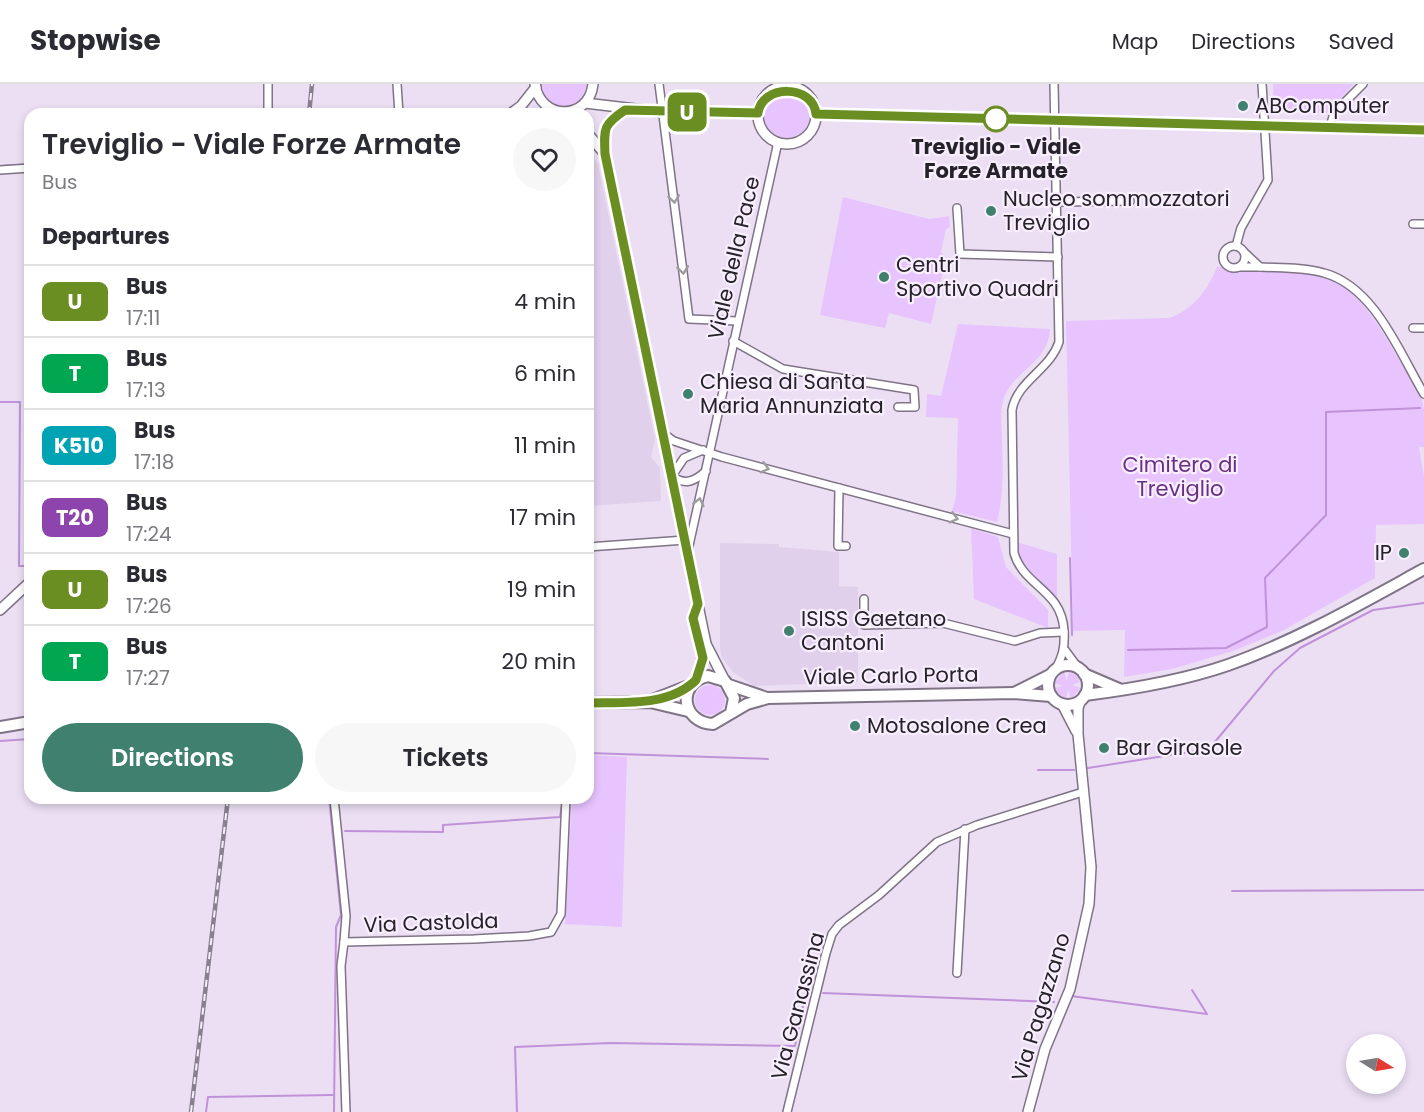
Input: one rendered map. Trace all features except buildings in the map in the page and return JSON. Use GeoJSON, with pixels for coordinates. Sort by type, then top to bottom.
{"type":"FeatureCollection","features":[{"type":"Feature","properties":{"kind":"main road"},"geometry":{"type":"LineString","coordinates":[[1053,673],[1048,686],[1051,696],[1062,704],[1072,705],[1083,698],[1191,676],[1254,655],[1307,632],[1424,570]]}},
{"type":"Feature","properties":{"kind":"main road","name":"Viale Carlo Porta"},"geometry":{"type":"LineString","coordinates":[[1014,693],[1067,665],[1081,671]]}},
{"type":"Feature","properties":{"kind":"main road"},"geometry":{"type":"LineString","coordinates":[[1081,671],[1120,689]]}},
{"type":"Feature","properties":{"kind":"main road"},"geometry":{"type":"LineString","coordinates":[[1081,671],[1088,684],[1083,698]]}},
{"type":"Feature","properties":{"kind":"main road","name":"Viale Carlo Porta"},"geometry":{"type":"LineString","coordinates":[[694,682],[714,676],[768,698]]}},
{"type":"Feature","properties":{"kind":"main road"},"geometry":{"type":"LineString","coordinates":[[594,703],[650,702],[694,682]]}},
{"type":"Feature","properties":{"kind":"main road"},"geometry":{"type":"LineString","coordinates":[[688,711],[686,698],[694,682]]}},
{"type":"Feature","properties":{"kind":"main road"},"geometry":{"type":"LineString","coordinates":[[727,683],[734,698],[731,713]]}},
{"type":"Feature","properties":{"kind":"main road","name":"Viale Carlo Porta"},"geometry":{"type":"LineString","coordinates":[[650,702],[688,711],[698,722],[713,724],[731,713],[768,698],[1014,693],[1051,696]]}},
{"type":"Feature","properties":{"kind":"main road"},"geometry":{"type":"LineString","coordinates":[[0,727],[24,723]]}},
{"type":"Feature","properties":{"kind":"street"},"geometry":{"type":"LineString","coordinates":[[268,84],[268,108]]}},
{"type":"Feature","properties":{"kind":"street"},"geometry":{"type":"LineString","coordinates":[[397,84],[399,108]]}},
{"type":"Feature","properties":{"kind":"street"},"geometry":{"type":"LineString","coordinates":[[658,84],[688,317],[695,321],[737,321]]}},
{"type":"Feature","properties":{"kind":"street"},"geometry":{"type":"LineString","coordinates":[[1053,673],[1065,650],[1060,609],[1017,562],[1013,534],[1012,408],[1018,393],[1051,359],[1059,342],[1054,84]]}},
{"type":"Feature","properties":{"kind":"street"},"geometry":{"type":"LineString","coordinates":[[1236,246],[1241,228],[1268,180],[1262,84]]}},
{"type":"Feature","properties":{"kind":"street"},"geometry":{"type":"LineString","coordinates":[[1329,127],[1334,113],[1363,84]]}},
{"type":"Feature","properties":{"kind":"street"},"geometry":{"type":"LineString","coordinates":[[536,85],[544,104]]}},
{"type":"Feature","properties":{"kind":"street"},"geometry":{"type":"LineString","coordinates":[[518,108],[536,85]]}},
{"type":"Feature","properties":{"kind":"street"},"geometry":{"type":"LineString","coordinates":[[786,85],[796,87],[807,94],[814,104],[816,114],[813,127],[804,138],[792,143],[778,142],[763,131],[758,113],[767,93],[786,85]]}},
{"type":"Feature","properties":{"kind":"street"},"geometry":{"type":"LineString","coordinates":[[581,108],[593,86],[605,104]]}},
{"type":"Feature","properties":{"kind":"street"},"geometry":{"type":"LineString","coordinates":[[521,106],[544,104],[552,108]]}},
{"type":"Feature","properties":{"kind":"street"},"geometry":{"type":"LineString","coordinates":[[581,108],[605,104],[625,110],[758,113]]}},
{"type":"Feature","properties":{"kind":"street"},"geometry":{"type":"LineString","coordinates":[[625,110],[612,119],[605,129],[605,154],[706,644],[727,683]]}},
{"type":"Feature","properties":{"kind":"street"},"geometry":{"type":"LineString","coordinates":[[816,114],[1424,130]]}},
{"type":"Feature","properties":{"kind":"street"},"geometry":{"type":"LineString","coordinates":[[594,141],[605,154]]}},
{"type":"Feature","properties":{"kind":"street","name":"Viale della Pace"},"geometry":{"type":"LineString","coordinates":[[688,551],[706,471],[706,451],[778,142]]}},
{"type":"Feature","properties":{"kind":"street"},"geometry":{"type":"LineString","coordinates":[[0,170],[24,168]]}},
{"type":"Feature","properties":{"kind":"street"},"geometry":{"type":"LineString","coordinates":[[1057,202],[1130,201]]}},
{"type":"Feature","properties":{"kind":"street"},"geometry":{"type":"LineString","coordinates":[[957,208],[960,254],[1058,257]]}},
{"type":"Feature","properties":{"kind":"street"},"geometry":{"type":"LineString","coordinates":[[1413,224],[1424,224]]}},
{"type":"Feature","properties":{"kind":"street"},"geometry":{"type":"LineString","coordinates":[[1236,246],[1260,267]]}},
{"type":"Feature","properties":{"kind":"street"},"geometry":{"type":"LineString","coordinates":[[1236,246],[1226,250],[1224,260],[1230,267],[1260,267],[1324,273],[1356,288],[1375,310],[1424,394]]}},
{"type":"Feature","properties":{"kind":"street"},"geometry":{"type":"LineString","coordinates":[[1239,267],[1244,262],[1244,253]]}},
{"type":"Feature","properties":{"kind":"street"},"geometry":{"type":"LineString","coordinates":[[1413,328],[1424,328]]}},
{"type":"Feature","properties":{"kind":"street"},"geometry":{"type":"LineString","coordinates":[[733,341],[783,369],[914,390],[915,407],[898,407]]}},
{"type":"Feature","properties":{"kind":"street"},"geometry":{"type":"LineString","coordinates":[[664,434],[674,441],[706,451],[1013,534]]}},
{"type":"Feature","properties":{"kind":"street"},"geometry":{"type":"LineString","coordinates":[[672,476],[684,458],[706,451]]}},
{"type":"Feature","properties":{"kind":"street"},"geometry":{"type":"LineString","coordinates":[[672,476],[678,481],[690,481],[706,471]]}},
{"type":"Feature","properties":{"kind":"street"},"geometry":{"type":"LineString","coordinates":[[839,488],[838,546],[846,546]]}},
{"type":"Feature","properties":{"kind":"street"},"geometry":{"type":"LineString","coordinates":[[594,547],[685,540]]}},
{"type":"Feature","properties":{"kind":"street"},"geometry":{"type":"LineString","coordinates":[[0,610],[24,588]]}},
{"type":"Feature","properties":{"kind":"street"},"geometry":{"type":"LineString","coordinates":[[864,599],[864,625],[943,623],[1015,641],[1040,633],[1064,632]]}},
{"type":"Feature","properties":{"kind":"street"},"geometry":{"type":"LineString","coordinates":[[694,682],[706,644]]}},
{"type":"Feature","properties":{"kind":"street"},"geometry":{"type":"LineString","coordinates":[[1065,650],[1081,671]]}},
{"type":"Feature","properties":{"kind":"street","name":"Via Pagazzano"},"geometry":{"type":"LineString","coordinates":[[1028,1112],[1045,1049],[1070,989],[1089,904],[1091,867],[1078,734],[1083,698]]}},
{"type":"Feature","properties":{"kind":"street","name":"Via Pagazzano"},"geometry":{"type":"LineString","coordinates":[[1062,704],[1078,734]]}},
{"type":"Feature","properties":{"kind":"street","name":"Via Ganassina"},"geometry":{"type":"LineString","coordinates":[[787,1112],[832,934],[839,925],[879,895],[937,842],[965,829],[1083,792]]}},
{"type":"Feature","properties":{"kind":"street"},"geometry":{"type":"LineString","coordinates":[[334,804],[346,916],[344,942]]}},
{"type":"Feature","properties":{"kind":"street","name":"Via Castolda"},"geometry":{"type":"LineString","coordinates":[[346,1112],[341,966],[344,942],[496,938],[542,935],[551,932],[561,914],[566,804]]}},
{"type":"Feature","properties":{"kind":"street"},"geometry":{"type":"LineString","coordinates":[[957,973],[965,829]]}},
{"type":"Feature","properties":{"kind":"shaded area"},"geometry":{"type":"Polygon","coordinates":[[[594,158],[598,164],[655,439],[651,457],[660,468],[661,501],[594,506],[594,158]]]}},
{"type":"Feature","properties":{"kind":"shaded area","name":"ISISS Gaetano Cantoni"},"geometry":{"type":"Polygon","coordinates":[[[720,543],[779,544],[779,547],[839,552],[839,586],[858,587],[858,682],[754,686],[733,672],[722,658],[720,649],[720,543]]]}},
{"type":"Feature","properties":{"kind":"green space"},"geometry":{"type":"Polygon","coordinates":[[[541,84],[587,84],[587,86],[579,102],[562,107],[546,99],[541,84]]]}},
{"type":"Feature","properties":{"kind":"green space"},"geometry":{"type":"Polygon","coordinates":[[[1273,84],[1354,84],[1327,113],[1274,111],[1273,84]]]}},
{"type":"Feature","properties":{"kind":"green space"},"geometry":{"type":"Polygon","coordinates":[[[786,90],[803,97],[810,114],[803,131],[786,138],[769,131],[762,114],[769,97],[786,90]]]}},
{"type":"Feature","properties":{"kind":"green space","name":"Centri Sportivo Quadri"},"geometry":{"type":"Polygon","coordinates":[[[843,197],[929,219],[949,216],[950,227],[946,229],[941,252],[946,257],[931,324],[889,313],[885,328],[820,315],[843,197]]]}},
{"type":"Feature","properties":{"kind":"green space","name":"Cimitero di Treviglio"},"geometry":{"type":"Polygon","coordinates":[[[1217,267],[1292,270],[1320,274],[1344,286],[1357,298],[1381,330],[1421,396],[1424,410],[1424,447],[1419,447],[1424,477],[1424,524],[1376,525],[1375,578],[1284,630],[1233,651],[1172,669],[1124,677],[1125,630],[1073,631],[1066,321],[1169,318],[1186,310],[1199,298],[1217,267]]]}},
{"type":"Feature","properties":{"kind":"green space"},"geometry":{"type":"Polygon","coordinates":[[[958,324],[1050,329],[1043,351],[1014,382],[1003,401],[1001,501],[997,522],[952,511],[956,497],[958,418],[926,417],[927,394],[941,396],[958,324]]]}},
{"type":"Feature","properties":{"kind":"green space"},"geometry":{"type":"Polygon","coordinates":[[[971,528],[998,537],[1006,567],[1048,610],[1048,628],[974,599],[971,528]]]}},
{"type":"Feature","properties":{"kind":"green space"},"geometry":{"type":"Polygon","coordinates":[[[1020,543],[1057,554],[1057,598],[1024,568],[1017,553],[1017,545],[1020,543]]]}},
{"type":"Feature","properties":{"kind":"green space"},"geometry":{"type":"Polygon","coordinates":[[[1064,672],[1067,681],[1069,672],[1076,675],[1080,682],[1072,685],[1081,688],[1071,699],[1068,689],[1066,699],[1058,696],[1054,688],[1063,686],[1054,683],[1064,672]]]}},
{"type":"Feature","properties":{"kind":"green space"},"geometry":{"type":"Polygon","coordinates":[[[710,685],[721,689],[725,700],[721,711],[710,715],[699,711],[695,700],[699,689],[710,685]]]}},
{"type":"Feature","properties":{"kind":"green space"},"geometry":{"type":"Polygon","coordinates":[[[594,755],[627,757],[622,927],[565,924],[572,804],[594,804],[594,755]]]}},
{"type":"Feature","properties":{"kind":"waterway"},"geometry":{"type":"LineString","coordinates":[[0,166],[24,164]]}},
{"type":"Feature","properties":{"kind":"waterway"},"geometry":{"type":"LineString","coordinates":[[0,402],[20,402],[19,566],[24,566]]}},
{"type":"Feature","properties":{"kind":"waterway"},"geometry":{"type":"LineString","coordinates":[[1128,650],[1226,648],[1267,627],[1265,578],[1326,515],[1326,412],[1420,408]]}},
{"type":"Feature","properties":{"kind":"waterway"},"geometry":{"type":"LineString","coordinates":[[1070,558],[1072,635]]}},
{"type":"Feature","properties":{"kind":"waterway"},"geometry":{"type":"LineString","coordinates":[[1088,768],[1209,749],[1274,671],[1300,648],[1373,610],[1424,603]]}},
{"type":"Feature","properties":{"kind":"waterway"},"geometry":{"type":"LineString","coordinates":[[0,741],[24,739]]}},
{"type":"Feature","properties":{"kind":"waterway"},"geometry":{"type":"LineString","coordinates":[[594,753],[768,759]]}},
{"type":"Feature","properties":{"kind":"waterway"},"geometry":{"type":"LineString","coordinates":[[1038,770],[1074,770]]}},
{"type":"Feature","properties":{"kind":"waterway"},"geometry":{"type":"LineString","coordinates":[[330,804],[341,915],[336,927],[334,1112]]}},
{"type":"Feature","properties":{"kind":"waterway"},"geometry":{"type":"LineString","coordinates":[[345,831],[443,832],[443,825],[560,817],[562,804]]}},
{"type":"Feature","properties":{"kind":"waterway"},"geometry":{"type":"LineString","coordinates":[[1232,891],[1424,890]]}},
{"type":"Feature","properties":{"kind":"waterway"},"geometry":{"type":"LineString","coordinates":[[1071,996],[1207,1014],[1192,990]]}},
{"type":"Feature","properties":{"kind":"waterway"},"geometry":{"type":"LineString","coordinates":[[517,1112],[515,1047],[610,1043],[795,1046],[806,991],[809,991]]}},
{"type":"Feature","properties":{"kind":"waterway"},"geometry":{"type":"LineString","coordinates":[[823,993],[1054,1002]]}},
{"type":"Feature","properties":{"kind":"waterway"},"geometry":{"type":"LineString","coordinates":[[206,1112],[208,1097],[333,1095]]}},
{"type":"Feature","properties":{"kind":"railway"},"geometry":{"type":"LineString","coordinates":[[310,108],[312,84]]}},
{"type":"Feature","properties":{"kind":"railway"},"geometry":{"type":"LineString","coordinates":[[191,1112],[227,804]]}},
{"type":"Feature","properties":{"kind":"bus line","name":"U"},"geometry":{"type":"LineString","coordinates":[[594,703],[650,702],[672,694],[696,680],[703,658],[693,618],[698,604],[615,192],[605,154],[607,123],[625,110],[758,113],[767,93],[777,87],[789,86],[799,88],[809,96],[816,114],[1424,130]]}},
{"type":"Feature","properties":{"kind":"place","name":"ABComputer"},"geometry":{"type":"Point","coordinates":[1243,106]}},
{"type":"Feature","properties":{"kind":"place","name":"Treviglio - Viale Forze Armate"},"geometry":{"type":"Point","coordinates":[996,119]}},
{"type":"Feature","properties":{"kind":"place","name":"Nucleo sommozzatori Treviglio"},"geometry":{"type":"Point","coordinates":[991,211]}},
{"type":"Feature","properties":{"kind":"place","name":"Centri Sportivo Quadri"},"geometry":{"type":"Point","coordinates":[884,277]}},
{"type":"Feature","properties":{"kind":"place","name":"Chiesa di Santa Maria Annunziata"},"geometry":{"type":"Point","coordinates":[688,394]}},
{"type":"Feature","properties":{"kind":"place","name":"IP"},"geometry":{"type":"Point","coordinates":[1404,553]}},
{"type":"Feature","properties":{"kind":"place","name":"ISISS Gaetano Cantoni"},"geometry":{"type":"Point","coordinates":[789,631]}},
{"type":"Feature","properties":{"kind":"place","name":"Motosalone Crea"},"geometry":{"type":"Point","coordinates":[855,726]}},
{"type":"Feature","properties":{"kind":"place","name":"Bar Girasole"},"geometry":{"type":"Point","coordinates":[1104,748]}}]}
